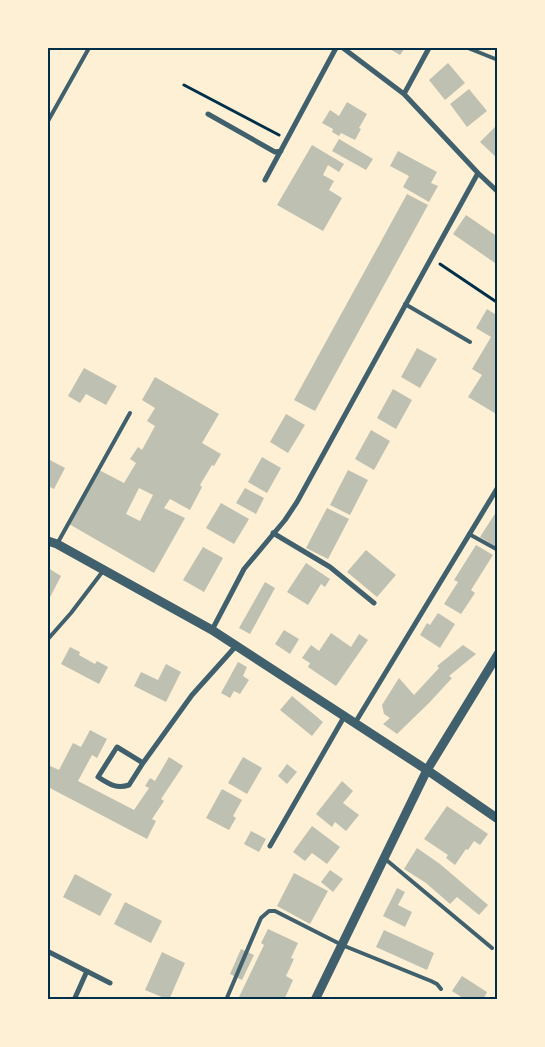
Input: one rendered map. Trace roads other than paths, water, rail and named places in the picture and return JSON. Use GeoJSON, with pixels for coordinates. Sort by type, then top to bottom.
{"type":"FeatureCollection","features":[{"type":"Feature","properties":{"kind":"street"},"geometry":{"type":"LineString","coordinates":[[265,180],[336,48]]}},
{"type":"Feature","properties":{"kind":"street"},"geometry":{"type":"LineString","coordinates":[[344,48],[404,94],[498,192]]}},
{"type":"Feature","properties":{"kind":"street"},"geometry":{"type":"LineString","coordinates":[[404,94],[429,48]]}},
{"type":"Feature","properties":{"kind":"street"},"geometry":{"type":"LineString","coordinates":[[208,114],[275,152],[281,151]]}},
{"type":"Feature","properties":{"kind":"street"},"geometry":{"type":"LineString","coordinates":[[212,630],[244,569],[285,520],[296,502],[478,173]]}},
{"type":"Feature","properties":{"kind":"street"},"geometry":{"type":"LineString","coordinates":[[354,724],[498,487]]}},
{"type":"Feature","properties":{"kind":"street"},"geometry":{"type":"LineString","coordinates":[[273,533],[330,567],[374,603]]}},
{"type":"Feature","properties":{"kind":"street"},"geometry":{"type":"LineString","coordinates":[[52,542],[212,630],[427,770],[498,819]]}},
{"type":"Feature","properties":{"kind":"street"},"geometry":{"type":"LineString","coordinates":[[143,763],[117,747],[98,778],[121,788],[129,785],[192,695],[236,646]]}},
{"type":"Feature","properties":{"kind":"street"},"geometry":{"type":"LineString","coordinates":[[315,1000],[427,770],[498,654]]}},
{"type":"Feature","properties":{"kind":"street"},"geometry":{"type":"LineString","coordinates":[[270,846],[344,717]]}},
{"type":"Feature","properties":{"kind":"street"},"geometry":{"type":"LineString","coordinates":[[49,952],[110,984]]}},
{"type":"Feature","properties":{"kind":"street"},"geometry":{"type":"LineString","coordinates":[[74,1000],[87,972]]}},
{"type":"Feature","properties":{"kind":"lane"},"geometry":{"type":"LineString","coordinates":[[48,121],[88,48]]}},
{"type":"Feature","properties":{"kind":"lane"},"geometry":{"type":"LineString","coordinates":[[468,48],[498,60]]}},
{"type":"Feature","properties":{"kind":"lane"},"geometry":{"type":"LineString","coordinates":[[405,304],[470,342]]}},
{"type":"Feature","properties":{"kind":"lane"},"geometry":{"type":"LineString","coordinates":[[52,542],[130,412]]}},
{"type":"Feature","properties":{"kind":"lane"},"geometry":{"type":"LineString","coordinates":[[469,534],[498,550]]}},
{"type":"Feature","properties":{"kind":"lane"},"geometry":{"type":"LineString","coordinates":[[48,639],[71,613],[104,569]]}},
{"type":"Feature","properties":{"kind":"lane"},"geometry":{"type":"LineString","coordinates":[[384,858],[492,948]]}},
{"type":"Feature","properties":{"kind":"lane"},"geometry":{"type":"LineString","coordinates":[[226,1000],[261,918],[269,911],[275,912],[342,945],[431,981],[441,989]]}}]}
